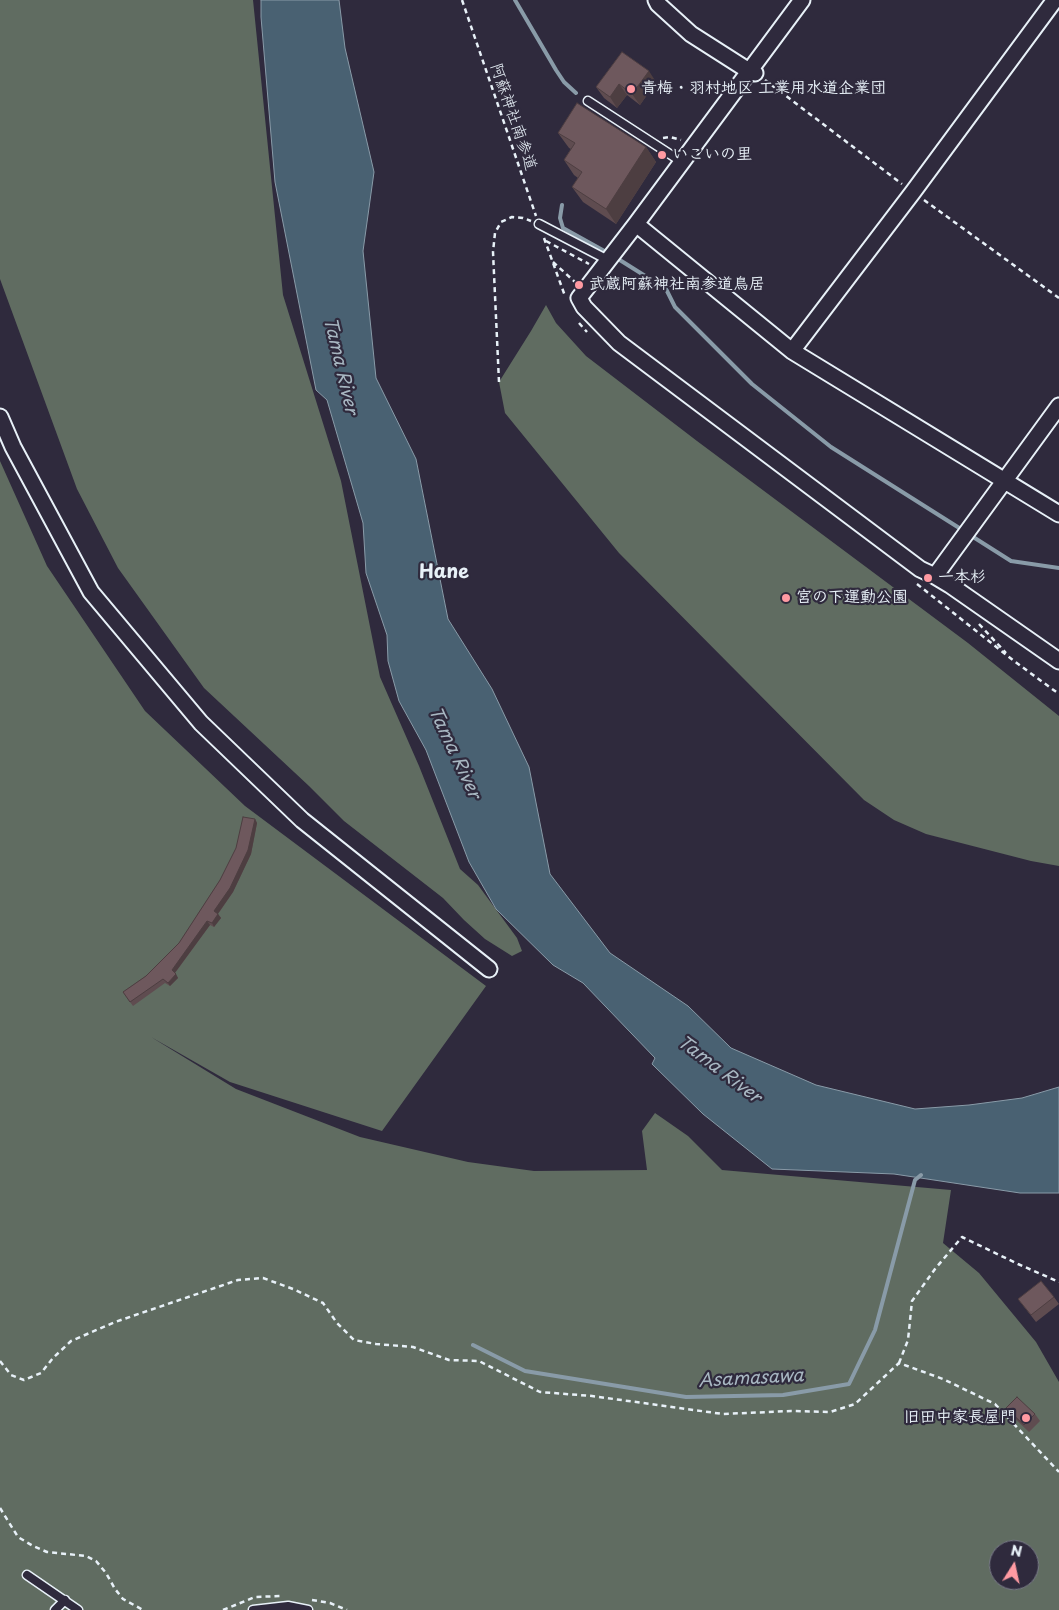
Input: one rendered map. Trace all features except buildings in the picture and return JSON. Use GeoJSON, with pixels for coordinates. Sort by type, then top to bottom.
{"type":"FeatureCollection","features":[{"type":"Feature","properties":{"kind":"street"},"geometry":{"type":"LineString","coordinates":[[656,0],[691,34],[752,72]]}},
{"type":"Feature","properties":{"kind":"street"},"geometry":{"type":"LineString","coordinates":[[802,0],[752,72],[579,298],[584,307],[619,343],[920,570],[935,576],[1059,661]]}},
{"type":"Feature","properties":{"kind":"street"},"geometry":{"type":"LineString","coordinates":[[792,351],[1055,2]]}},
{"type":"Feature","properties":{"kind":"street"},"geometry":{"type":"LineString","coordinates":[[636,224],[792,351],[1059,514]]}},
{"type":"Feature","properties":{"kind":"street"},"geometry":{"type":"LineString","coordinates":[[935,576],[1059,406]]}},
{"type":"Feature","properties":{"kind":"street"},"geometry":{"type":"LineString","coordinates":[[0,417],[13,447],[91,592],[201,723],[302,820],[489,969]]}},
{"type":"Feature","properties":{"kind":"lane"},"geometry":{"type":"LineString","coordinates":[[588,101],[682,162]]}},
{"type":"Feature","properties":{"kind":"lane"},"geometry":{"type":"LineString","coordinates":[[539,224],[610,257]]}},
{"type":"Feature","properties":{"kind":"lane"},"geometry":{"type":"LineString","coordinates":[[27,1575],[78,1610]]}},
{"type":"Feature","properties":{"kind":"lane"},"geometry":{"type":"LineString","coordinates":[[55,1610],[65,1600]]}},
{"type":"Feature","properties":{"kind":"lane"},"geometry":{"type":"LineString","coordinates":[[253,1610],[288,1606],[308,1610]]}},
{"type":"Feature","properties":{"kind":"path","name":"阿蘇神社南参道"},"geometry":{"type":"LineString","coordinates":[[462,0],[551,260],[567,299]]}},
{"type":"Feature","properties":{"kind":"path"},"geometry":{"type":"LineString","coordinates":[[752,72],[1059,298]]}},
{"type":"Feature","properties":{"kind":"path"},"geometry":{"type":"LineString","coordinates":[[657,145],[663,138],[670,137],[687,140]]}},
{"type":"Feature","properties":{"kind":"path"},"geometry":{"type":"LineString","coordinates":[[499,382],[493,252],[495,234],[501,222],[512,217],[523,218],[539,224]]}},
{"type":"Feature","properties":{"kind":"path"},"geometry":{"type":"LineString","coordinates":[[546,241],[590,264],[585,271]]}},
{"type":"Feature","properties":{"kind":"path"},"geometry":{"type":"LineString","coordinates":[[551,260],[576,283],[581,277]]}},
{"type":"Feature","properties":{"kind":"path"},"geometry":{"type":"LineString","coordinates":[[1014,661],[1059,694]]}},
{"type":"Feature","properties":{"kind":"path"},"geometry":{"type":"LineString","coordinates":[[0,1360],[11,1375],[24,1380],[41,1373],[53,1358],[71,1341],[115,1322],[238,1280],[263,1278],[293,1288],[323,1303],[337,1323],[354,1340],[413,1347],[449,1360],[479,1361],[540,1392],[592,1396],[722,1414],[791,1411],[830,1412],[855,1404],[899,1363],[908,1340],[912,1301],[935,1269],[962,1237],[1059,1282]]}},
{"type":"Feature","properties":{"kind":"path"},"geometry":{"type":"LineString","coordinates":[[899,1363],[943,1380],[995,1404],[1059,1472]]}},
{"type":"Feature","properties":{"kind":"path"},"geometry":{"type":"LineString","coordinates":[[0,1508],[18,1537],[47,1552],[86,1556],[96,1561],[123,1599],[143,1610]]}},
{"type":"Feature","properties":{"kind":"green space"},"geometry":{"type":"Polygon","coordinates":[[[0,0],[253,0],[283,295],[341,481],[380,677],[419,766],[460,869],[478,885],[517,938],[522,951],[512,956],[485,939],[443,898],[344,821],[204,688],[118,568],[77,489],[0,279],[0,0]]]}},
{"type":"Feature","properties":{"kind":"green space","name":"宮の下運動公園"},"geometry":{"type":"Polygon","coordinates":[[[546,305],[556,323],[586,356],[968,643],[1059,716],[1059,866],[1031,861],[926,834],[894,820],[864,800],[619,553],[505,413],[499,382],[546,305]]]}},
{"type":"Feature","properties":{"kind":"green space"},"geometry":{"type":"Polygon","coordinates":[[[0,461],[47,566],[145,711],[245,806],[486,986],[382,1131],[230,1082],[151,1037],[236,1089],[360,1137],[468,1162],[534,1171],[647,1170],[642,1131],[655,1113],[688,1136],[722,1170],[951,1190],[943,1243],[979,1273],[1036,1342],[1059,1382],[1059,1610],[0,1610],[0,461]]]}},
{"type":"Feature","properties":{"kind":"water","name":"Tama River"},"geometry":{"type":"Polygon","coordinates":[[[261,0],[339,0],[345,48],[374,172],[363,251],[376,378],[416,459],[448,619],[492,689],[529,767],[550,874],[610,953],[688,1006],[731,1048],[816,1085],[915,1109],[969,1105],[1022,1098],[1059,1087],[1059,1193],[1020,1193],[894,1174],[772,1169],[703,1114],[652,1064],[655,1058],[583,983],[553,965],[496,909],[469,862],[426,750],[399,701],[388,661],[387,635],[366,573],[363,523],[327,400],[316,390],[275,182],[261,0]]]}},
{"type":"Feature","properties":{"kind":"waterway"},"geometry":{"type":"LineString","coordinates":[[515,0],[556,70],[564,82],[576,93]]}},
{"type":"Feature","properties":{"kind":"waterway"},"geometry":{"type":"LineString","coordinates":[[562,205],[560,218],[563,228],[608,253]]}},
{"type":"Feature","properties":{"kind":"waterway"},"geometry":{"type":"LineString","coordinates":[[615,257],[666,289],[675,307],[752,384],[831,447],[964,531]]}},
{"type":"Feature","properties":{"kind":"waterway"},"geometry":{"type":"LineString","coordinates":[[970,535],[1011,561],[1059,568]]}},
{"type":"Feature","properties":{"kind":"waterway","name":"Asamasawa"},"geometry":{"type":"LineString","coordinates":[[473,1345],[525,1371],[686,1397],[783,1395],[849,1384],[875,1330],[915,1180],[921,1175]]}},
{"type":"Feature","properties":{"kind":"place","name":"青梅・羽村地区 工業用水道企業団"},"geometry":{"type":"Point","coordinates":[631,89]}},
{"type":"Feature","properties":{"kind":"place","name":"いこいの里"},"geometry":{"type":"Point","coordinates":[662,155]}},
{"type":"Feature","properties":{"kind":"place","name":"武蔵阿蘇神社南参道鳥居"},"geometry":{"type":"Point","coordinates":[579,285]}},
{"type":"Feature","properties":{"kind":"place","name":"一本杉"},"geometry":{"type":"Point","coordinates":[928,578]}},
{"type":"Feature","properties":{"kind":"place","name":"宮の下運動公園"},"geometry":{"type":"Point","coordinates":[786,598]}},
{"type":"Feature","properties":{"kind":"place","name":"旧田中家長屋門"},"geometry":{"type":"Point","coordinates":[1026,1418]}},
{"type":"Feature","properties":{"kind":"district","name":"Hane"},"geometry":{"type":"Point","coordinates":[444,573]}}]}
